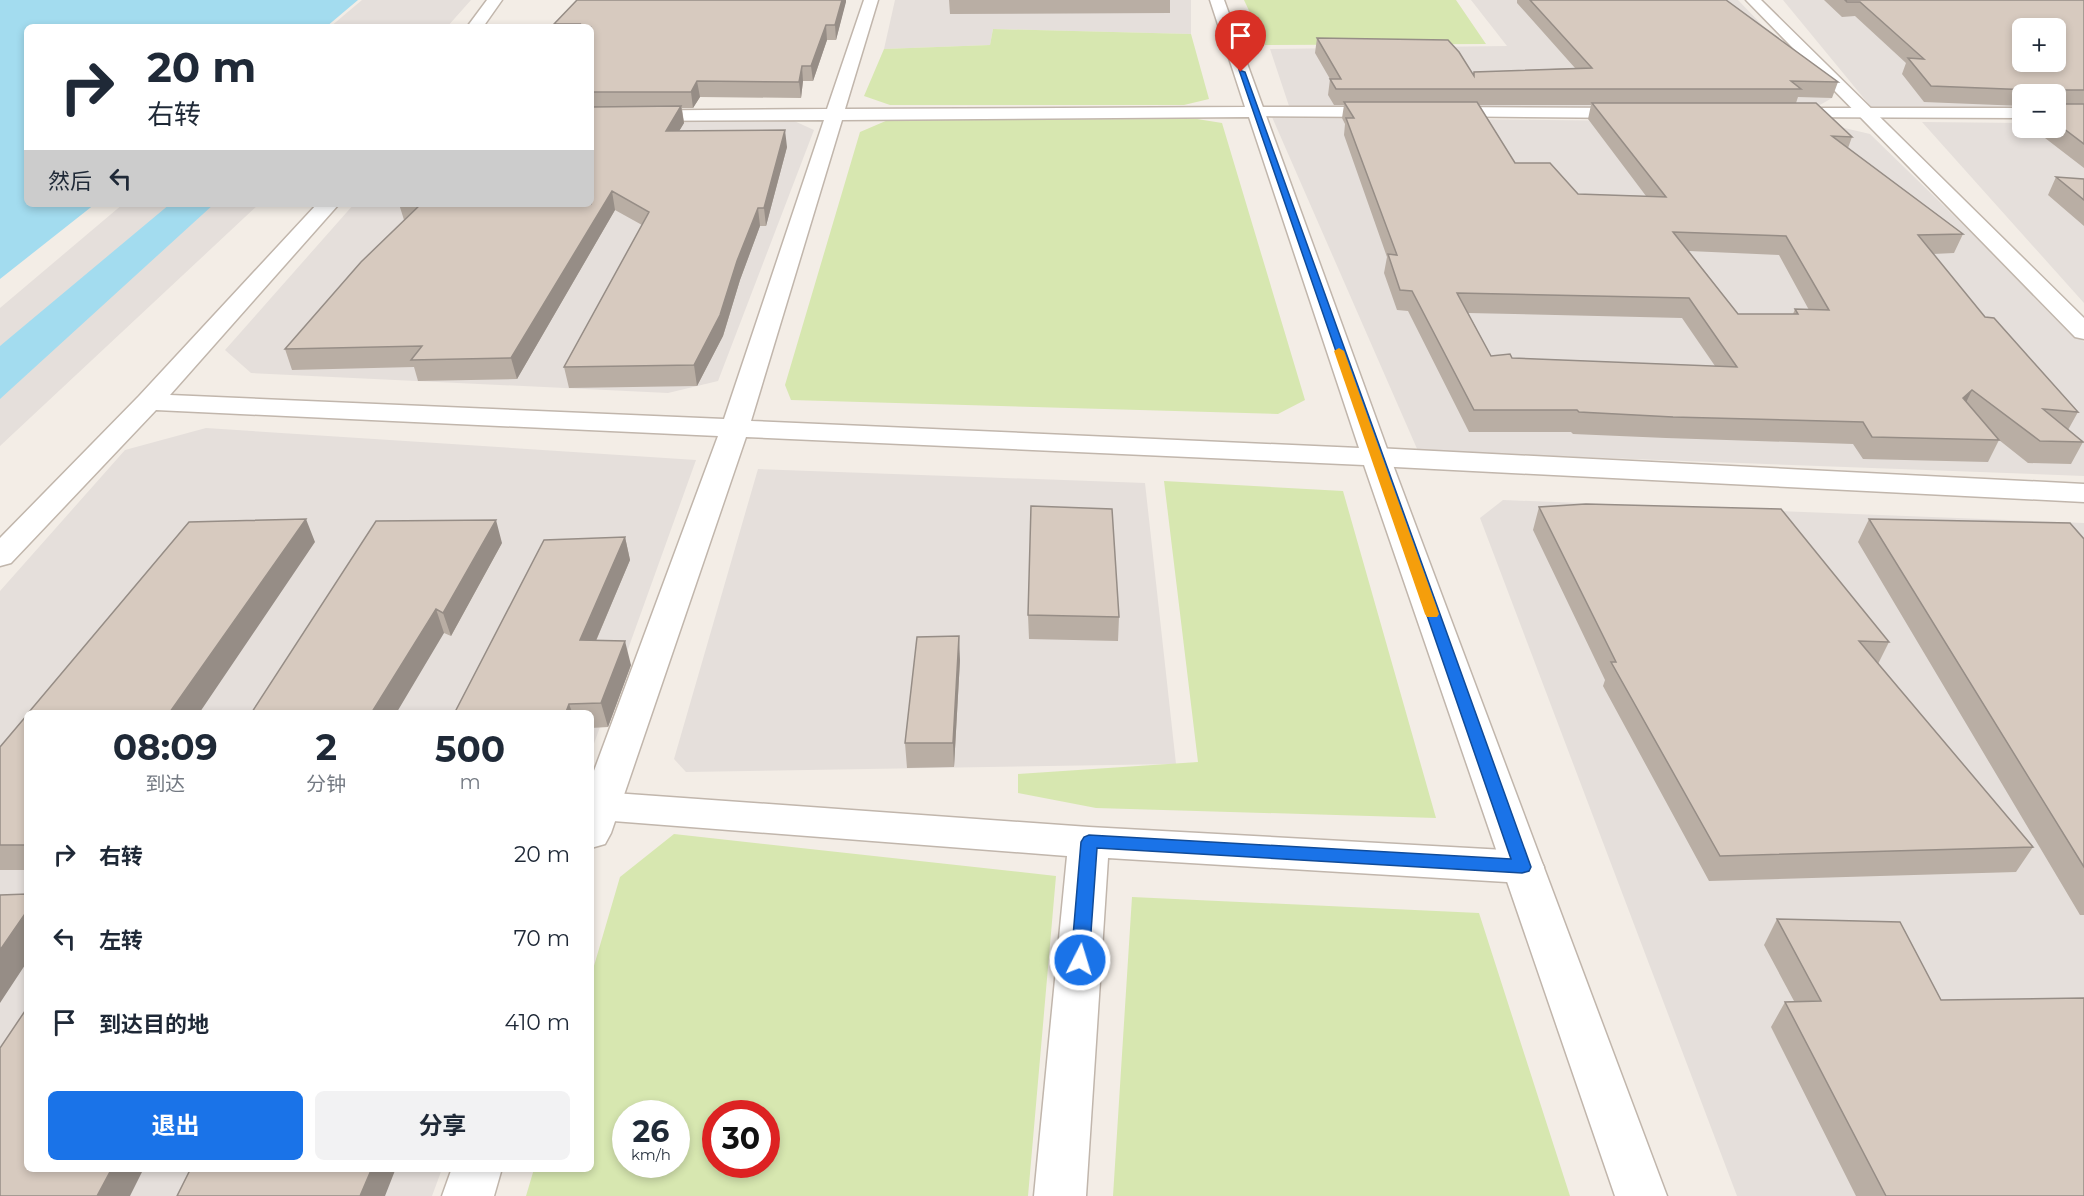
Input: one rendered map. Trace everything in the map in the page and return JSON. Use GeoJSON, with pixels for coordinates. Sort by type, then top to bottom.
{"type":"FeatureCollection","features":[{"type":"Feature","properties":{"kind":"street"},"geometry":{"type":"LineString","coordinates":[[477,24],[495,0]]}},
{"type":"Feature","properties":{"kind":"street"},"geometry":{"type":"LineString","coordinates":[[871,0],[735,428],[596,820],[1089,842],[1522,867]]}},
{"type":"Feature","properties":{"kind":"street"},"geometry":{"type":"LineString","coordinates":[[1217,0],[1376,457],[1641,1196]]}},
{"type":"Feature","properties":{"kind":"street"},"geometry":{"type":"LineString","coordinates":[[1753,0],[2084,332]]}},
{"type":"Feature","properties":{"kind":"street"},"geometry":{"type":"LineString","coordinates":[[594,116],[1255,112],[1650,113]]}},
{"type":"Feature","properties":{"kind":"street"},"geometry":{"type":"LineString","coordinates":[[1757,113],[2012,113]]}},
{"type":"Feature","properties":{"kind":"street"},"geometry":{"type":"LineString","coordinates":[[0,556],[149,402],[326,207]]}},
{"type":"Feature","properties":{"kind":"street"},"geometry":{"type":"LineString","coordinates":[[149,402],[1376,457],[2084,493]]}},
{"type":"Feature","properties":{"kind":"street"},"geometry":{"type":"LineString","coordinates":[[1060,1196],[1089,842]]}},
{"type":"Feature","properties":{"kind":"street"},"geometry":{"type":"LineString","coordinates":[[468,1196],[476,1172]]}},
{"type":"Feature","properties":{"kind":"shaded area"},"geometry":{"type":"Polygon","coordinates":[[[362,0],[471,0],[450,24],[334,24],[362,0]]]}},
{"type":"Feature","properties":{"kind":"shaded area"},"geometry":{"type":"Polygon","coordinates":[[[895,0],[1191,0],[1191,34],[993,29],[990,45],[884,49],[895,0]]]}},
{"type":"Feature","properties":{"kind":"shaded area"},"geometry":{"type":"Polygon","coordinates":[[[1471,0],[1738,0],[1832,98],[1813,109],[1291,112],[1270,49],[1507,46],[1471,0]]]}},
{"type":"Feature","properties":{"kind":"shaded area"},"geometry":{"type":"Polygon","coordinates":[[[1783,0],[2084,0],[2066,58],[2066,18],[2012,18],[2012,72],[2062,72],[2058,84],[2012,84],[2012,112],[1876,113],[1783,0]]]}},
{"type":"Feature","properties":{"kind":"shaded area"},"geometry":{"type":"Polygon","coordinates":[[[1272,117],[1823,123],[1870,134],[2084,342],[2084,476],[1418,451],[1272,117]]]}},
{"type":"Feature","properties":{"kind":"shaded area"},"geometry":{"type":"Polygon","coordinates":[[[792,120],[814,130],[718,381],[668,393],[251,373],[225,350],[351,207],[594,207],[594,121],[792,120]]]}},
{"type":"Feature","properties":{"kind":"shaded area"},"geometry":{"type":"Polygon","coordinates":[[[1922,122],[2012,123],[2012,138],[2066,138],[2066,126],[2084,123],[2084,303],[1922,122]]]}},
{"type":"Feature","properties":{"kind":"shaded area"},"geometry":{"type":"Polygon","coordinates":[[[119,207],[256,207],[0,446],[0,308],[119,207]]]}},
{"type":"Feature","properties":{"kind":"shaded area"},"geometry":{"type":"Polygon","coordinates":[[[206,428],[696,460],[594,744],[594,710],[24,710],[24,1172],[441,1172],[432,1196],[0,1196],[0,591],[125,450],[206,428]]]}},
{"type":"Feature","properties":{"kind":"shaded area"},"geometry":{"type":"Polygon","coordinates":[[[758,469],[1145,483],[1176,764],[686,772],[674,759],[758,469]]]}},
{"type":"Feature","properties":{"kind":"shaded area"},"geometry":{"type":"Polygon","coordinates":[[[1503,500],[2084,523],[2084,1196],[1737,1196],[1480,518],[1503,500]]]}},
{"type":"Feature","properties":{"kind":"green space"},"geometry":{"type":"Polygon","coordinates":[[[1244,0],[1456,0],[1486,44],[1265,45],[1244,0]]]}},
{"type":"Feature","properties":{"kind":"green space"},"geometry":{"type":"Polygon","coordinates":[[[993,29],[1191,34],[1209,99],[1184,105],[890,105],[864,96],[884,49],[990,45],[993,29]]]}},
{"type":"Feature","properties":{"kind":"green space"},"geometry":{"type":"Polygon","coordinates":[[[1197,119],[1222,123],[1305,400],[1278,414],[791,400],[785,385],[860,132],[888,120],[1197,119]]]}},
{"type":"Feature","properties":{"kind":"green space"},"geometry":{"type":"Polygon","coordinates":[[[1164,481],[1343,491],[1436,818],[1096,808],[1018,793],[1018,774],[1198,762],[1164,481]]]}},
{"type":"Feature","properties":{"kind":"green space"},"geometry":{"type":"Polygon","coordinates":[[[674,834],[1056,876],[1028,1196],[526,1196],[533,1172],[594,1172],[594,966],[620,877],[674,834]]]}},
{"type":"Feature","properties":{"kind":"green space"},"geometry":{"type":"Polygon","coordinates":[[[1132,897],[1479,913],[1570,1196],[1113,1196],[1132,897]]]}},
{"type":"Feature","properties":{"kind":"water"},"geometry":{"type":"Polygon","coordinates":[[[0,0],[358,0],[330,24],[24,24],[24,207],[91,207],[0,279],[0,0]]]}},
{"type":"Feature","properties":{"kind":"water"},"geometry":{"type":"Polygon","coordinates":[[[166,207],[211,207],[0,399],[0,346],[166,207]]]}},
{"type":"Feature","properties":{"kind":"building"},"geometry":{"type":"Polygon","coordinates":[[[577,0],[842,0],[835,25],[826,25],[811,66],[802,66],[799,82],[697,81],[691,92],[594,92],[594,24],[554,24],[577,0]]]}},
{"type":"Feature","properties":{"kind":"building"},"geometry":{"type":"Polygon","coordinates":[[[1530,0],[1726,0],[1838,82],[1791,81],[1801,89],[1336,89],[1330,79],[1341,79],[1317,38],[1448,40],[1459,52],[1474,76],[1474,72],[1592,68],[1530,0]]]}},
{"type":"Feature","properties":{"kind":"building"},"geometry":{"type":"Polygon","coordinates":[[[1845,0],[2084,0],[2084,90],[2066,90],[2066,84],[2012,84],[2012,89],[1931,86],[1908,58],[1924,59],[1860,2],[1845,0]]]}},
{"type":"Feature","properties":{"kind":"building"},"geometry":{"type":"Polygon","coordinates":[[[1344,102],[1477,102],[1515,163],[1550,163],[1578,194],[1666,197],[1592,103],[1816,103],[1852,137],[1832,136],[1963,234],[1918,235],[1985,317],[1994,318],[2078,412],[2043,409],[2083,442],[2040,441],[1972,390],[1963,398],[1999,440],[1872,437],[1863,422],[1673,417],[1579,412],[1577,410],[1474,410],[1412,291],[1400,290],[1388,254],[1397,255],[1346,118],[1354,118],[1344,102]],[[1673,232],[1738,314],[1798,314],[1795,309],[1829,310],[1786,236],[1673,232]],[[1457,293],[1491,356],[1510,354],[1512,358],[1737,367],[1689,298],[1457,293]]]}},
{"type":"Feature","properties":{"kind":"building"},"geometry":{"type":"Polygon","coordinates":[[[2066,104],[2084,104],[2084,144],[2066,130],[2066,104]]]}},
{"type":"Feature","properties":{"kind":"building"},"geometry":{"type":"Polygon","coordinates":[[[681,106],[666,131],[785,130],[764,208],[758,208],[737,261],[720,315],[694,365],[564,367],[649,212],[612,191],[511,358],[411,360],[422,346],[285,349],[361,262],[418,207],[594,207],[594,107],[681,106]]]}},
{"type":"Feature","properties":{"kind":"building"},"geometry":{"type":"Polygon","coordinates":[[[2056,177],[2084,179],[2084,200],[2056,177]]]}},
{"type":"Feature","properties":{"kind":"building"},"geometry":{"type":"Polygon","coordinates":[[[1586,504],[1781,509],[1889,642],[1859,641],[2033,847],[1720,856],[1611,662],[1616,662],[1539,507],[1586,504]]]}},
{"type":"Feature","properties":{"kind":"building"},"geometry":{"type":"Polygon","coordinates":[[[1031,506],[1112,509],[1119,617],[1028,615],[1031,506]]]}},
{"type":"Feature","properties":{"kind":"building"},"geometry":{"type":"Polygon","coordinates":[[[306,519],[171,710],[31,710],[189,522],[306,519]]]}},
{"type":"Feature","properties":{"kind":"building"},"geometry":{"type":"Polygon","coordinates":[[[1869,519],[2070,523],[2084,539],[2084,867],[1869,519]]]}},
{"type":"Feature","properties":{"kind":"building"},"geometry":{"type":"Polygon","coordinates":[[[496,520],[443,613],[436,609],[373,710],[253,710],[376,521],[496,520]]]}},
{"type":"Feature","properties":{"kind":"building"},"geometry":{"type":"Polygon","coordinates":[[[625,537],[580,640],[625,641],[601,703],[569,704],[567,710],[456,710],[544,540],[625,537]]]}},
{"type":"Feature","properties":{"kind":"building"},"geometry":{"type":"Polygon","coordinates":[[[959,636],[953,743],[905,743],[917,637],[959,636]]]}},
{"type":"Feature","properties":{"kind":"building"},"geometry":{"type":"Polygon","coordinates":[[[24,719],[24,845],[0,845],[0,747],[24,719]]]}},
{"type":"Feature","properties":{"kind":"building"},"geometry":{"type":"Polygon","coordinates":[[[24,894],[24,915],[0,950],[0,895],[24,894]]]}},
{"type":"Feature","properties":{"kind":"building"},"geometry":{"type":"Polygon","coordinates":[[[1777,919],[1900,922],[1941,1000],[2084,998],[2084,1196],[1886,1196],[1785,1002],[1821,1001],[1777,919]]]}},
{"type":"Feature","properties":{"kind":"building"},"geometry":{"type":"Polygon","coordinates":[[[24,1012],[24,1172],[110,1172],[97,1196],[0,1196],[0,1048],[24,1012]]]}},
{"type":"Feature","properties":{"kind":"building"},"geometry":{"type":"Polygon","coordinates":[[[189,1172],[370,1172],[360,1196],[177,1196],[189,1172]]]}},
{"type":"Feature","properties":{"kind":"slow traffic"},"geometry":{"type":"LineString","coordinates":[[1339,351],[1432,614]]}},
{"type":"Feature","properties":{"kind":"route"},"geometry":{"type":"LineString","coordinates":[[1080,960],[1089,842],[1522,867],[1241,72]]}}]}
